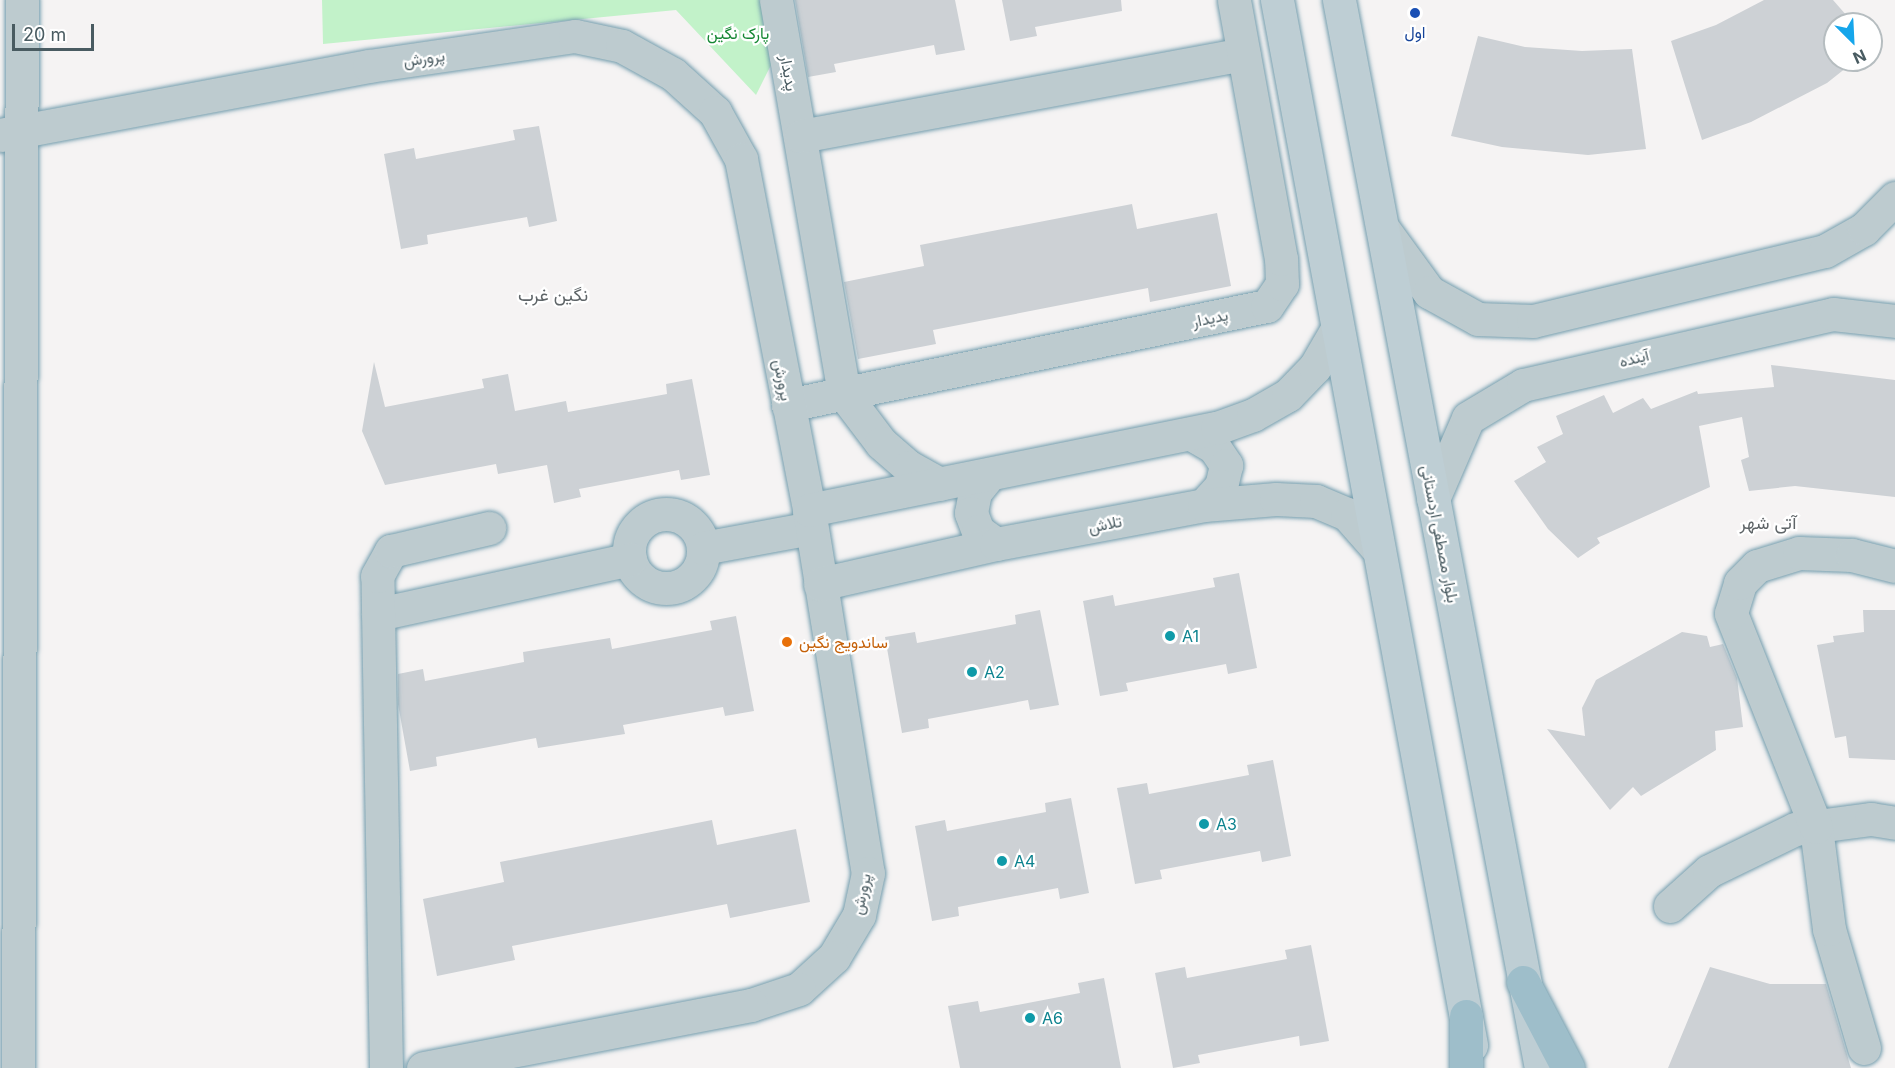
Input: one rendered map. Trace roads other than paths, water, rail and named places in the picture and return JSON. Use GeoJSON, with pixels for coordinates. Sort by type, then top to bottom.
{"type":"FeatureCollection","features":[{"type":"Feature","properties":{"kind":"highway"},"geometry":{"type":"LineString","coordinates":[[1523,982],[1568,1068]]}},
{"type":"Feature","properties":{"kind":"highway"},"geometry":{"type":"LineString","coordinates":[[1466,1016],[1466,1068]]}},
{"type":"Feature","properties":{"kind":"main road"},"geometry":{"type":"LineString","coordinates":[[1277,0],[1376,547],[1475,1068]]}},
{"type":"Feature","properties":{"kind":"main road","name":"بلوار مصطفی اردستانی"},"geometry":{"type":"LineString","coordinates":[[1339,0],[1540,1068]]}},
{"type":"Feature","properties":{"kind":"street"},"geometry":{"type":"LineString","coordinates":[[18,1068],[12,134],[22,0]]}},
{"type":"Feature","properties":{"kind":"street","name":"پدیدار"},"geometry":{"type":"LineString","coordinates":[[776,0],[844,394],[881,443],[909,467],[940,484]]}},
{"type":"Feature","properties":{"kind":"street","name":"پدیدار"},"geometry":{"type":"LineString","coordinates":[[844,394],[1267,306],[1282,284],[1281,259],[1234,0]]}},
{"type":"Feature","properties":{"kind":"street","name":"پرورش"},"geometry":{"type":"LineString","coordinates":[[12,134],[369,66],[575,36],[622,46],[673,74],[715,112],[741,159],[810,519],[868,873],[859,915],[834,957],[799,989],[751,1005],[423,1068]]}},
{"type":"Feature","properties":{"kind":"street"},"geometry":{"type":"LineString","coordinates":[[801,136],[1244,54]]}},
{"type":"Feature","properties":{"kind":"street"},"geometry":{"type":"LineString","coordinates":[[1384,230],[1429,292],[1478,319],[1533,321],[1825,251],[1864,229],[1895,198]]}},
{"type":"Feature","properties":{"kind":"street","name":"آینده"},"geometry":{"type":"LineString","coordinates":[[1433,499],[1468,418],[1523,385],[1833,314],[1895,321]]}},
{"type":"Feature","properties":{"kind":"street"},"geometry":{"type":"LineString","coordinates":[[703,548],[940,484],[1193,435],[1253,415],[1288,394],[1315,367],[1337,329]]}},
{"type":"Feature","properties":{"kind":"street"},"geometry":{"type":"LineString","coordinates":[[788,405],[844,394]]}},
{"type":"Feature","properties":{"kind":"street"},"geometry":{"type":"LineString","coordinates":[[1193,435],[1214,447],[1226,465],[1221,486],[1204,505]]}},
{"type":"Feature","properties":{"kind":"street"},"geometry":{"type":"LineString","coordinates":[[988,476],[975,492],[971,513],[978,531],[996,544]]}},
{"type":"Feature","properties":{"kind":"street","name":"تلاش"},"geometry":{"type":"LineString","coordinates":[[820,584],[996,544],[1204,505],[1276,499],[1316,501],[1347,514],[1376,547]]}},
{"type":"Feature","properties":{"kind":"street"},"geometry":{"type":"LineString","coordinates":[[658,514],[670,514],[691,523],[699,532],[703,548],[701,566],[694,576],[674,587],[651,585],[642,578],[630,559],[632,536],[648,519],[658,514]]}},
{"type":"Feature","properties":{"kind":"street"},"geometry":{"type":"LineString","coordinates":[[386,1068],[377,576],[391,551],[489,528]]}},
{"type":"Feature","properties":{"kind":"street"},"geometry":{"type":"LineString","coordinates":[[1864,1048],[1829,929],[1816,827],[1731,613],[1740,583],[1757,566],[1799,553],[1852,555],[1895,566]]}},
{"type":"Feature","properties":{"kind":"street"},"geometry":{"type":"LineString","coordinates":[[378,614],[630,559]]}},
{"type":"Feature","properties":{"kind":"street"},"geometry":{"type":"LineString","coordinates":[[1670,906],[1709,871],[1745,851],[1795,829],[1871,819],[1895,823]]}},
{"type":"Feature","properties":{"kind":"place","name":"اول"},"geometry":{"type":"Point","coordinates":[1415,13]}},
{"type":"Feature","properties":{"kind":"place","name":"A1"},"geometry":{"type":"Point","coordinates":[1170,636]}},
{"type":"Feature","properties":{"kind":"place","name":"ساندویج نگین"},"geometry":{"type":"Point","coordinates":[787,642]}},
{"type":"Feature","properties":{"kind":"place","name":"A2"},"geometry":{"type":"Point","coordinates":[972,672]}},
{"type":"Feature","properties":{"kind":"place","name":"A3"},"geometry":{"type":"Point","coordinates":[1204,824]}},
{"type":"Feature","properties":{"kind":"place","name":"A4"},"geometry":{"type":"Point","coordinates":[1002,861]}},
{"type":"Feature","properties":{"kind":"place","name":"A6"},"geometry":{"type":"Point","coordinates":[1030,1018]}},
{"type":"Feature","properties":{"kind":"district","name":"نگین غرب"},"geometry":{"type":"Point","coordinates":[553,295]}},
{"type":"Feature","properties":{"kind":"district","name":"آتی شهر"},"geometry":{"type":"Point","coordinates":[1768,523]}},
{"type":"Feature","properties":{"kind":"park label","name":"پارک نگین"},"geometry":{"type":"Point","coordinates":[738,33]}}]}
